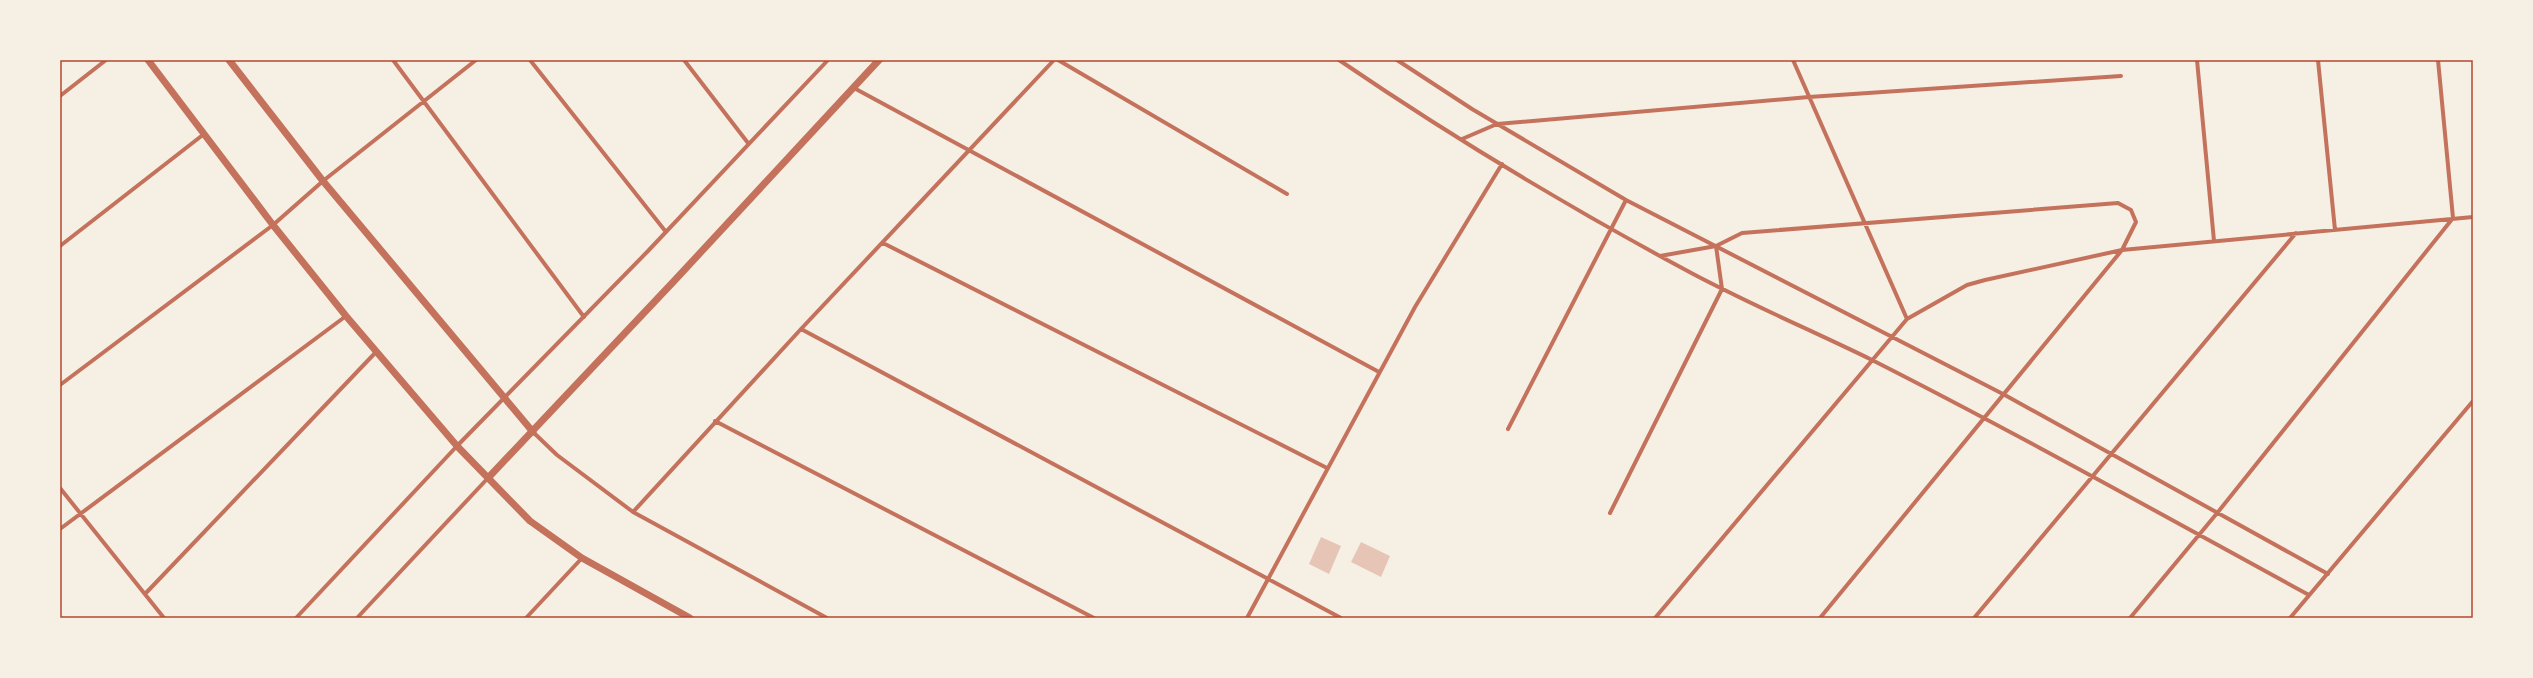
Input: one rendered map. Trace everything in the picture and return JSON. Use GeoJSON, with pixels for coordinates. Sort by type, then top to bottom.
{"type":"FeatureCollection","features":[{"type":"Feature","properties":{"kind":"street"},"geometry":{"type":"LineString","coordinates":[[60,96],[106,60]]}},
{"type":"Feature","properties":{"kind":"street"},"geometry":{"type":"LineString","coordinates":[[148,60],[272,225],[346,316],[457,446],[488,478],[530,521],[582,558],[690,618]]}},
{"type":"Feature","properties":{"kind":"street"},"geometry":{"type":"LineString","coordinates":[[229,60],[323,181],[533,432],[557,455],[633,512],[827,618]]}},
{"type":"Feature","properties":{"kind":"street"},"geometry":{"type":"LineString","coordinates":[[393,60],[584,316]]}},
{"type":"Feature","properties":{"kind":"street"},"geometry":{"type":"LineString","coordinates":[[60,385],[272,225],[323,181],[476,60]]}},
{"type":"Feature","properties":{"kind":"street"},"geometry":{"type":"LineString","coordinates":[[530,60],[666,232]]}},
{"type":"Feature","properties":{"kind":"street"},"geometry":{"type":"LineString","coordinates":[[684,60],[748,142]]}},
{"type":"Feature","properties":{"kind":"street"},"geometry":{"type":"LineString","coordinates":[[296,618],[457,446],[666,232],[748,142],[828,60]]}},
{"type":"Feature","properties":{"kind":"street"},"geometry":{"type":"LineString","coordinates":[[357,618],[533,432],[879,60]]}},
{"type":"Feature","properties":{"kind":"street"},"geometry":{"type":"LineString","coordinates":[[633,512],[715,421],[883,243],[968,149],[1054,60]]}},
{"type":"Feature","properties":{"kind":"street"},"geometry":{"type":"LineString","coordinates":[[1058,60],[1287,194]]}},
{"type":"Feature","properties":{"kind":"street"},"geometry":{"type":"LineString","coordinates":[[1339,60],[1502,164],[1611,229],[1722,288],[1871,360],[1984,419],[2308,595]]}},
{"type":"Feature","properties":{"kind":"street"},"geometry":{"type":"LineString","coordinates":[[1397,60],[1497,124],[1626,200],[1890,338],[2003,394],[2328,574]]}},
{"type":"Feature","properties":{"kind":"street"},"geometry":{"type":"LineString","coordinates":[[1793,60],[1907,319]]}},
{"type":"Feature","properties":{"kind":"street"},"geometry":{"type":"LineString","coordinates":[[2197,60],[2214,241]]}},
{"type":"Feature","properties":{"kind":"street"},"geometry":{"type":"LineString","coordinates":[[2318,60],[2335,230]]}},
{"type":"Feature","properties":{"kind":"street"},"geometry":{"type":"LineString","coordinates":[[2130,618],[2199,536],[2453,218],[2438,60]]}},
{"type":"Feature","properties":{"kind":"street"},"geometry":{"type":"LineString","coordinates":[[1462,139],[1497,124],[1809,97],[2121,76]]}},
{"type":"Feature","properties":{"kind":"street"},"geometry":{"type":"LineString","coordinates":[[854,88],[1380,372]]}},
{"type":"Feature","properties":{"kind":"street"},"geometry":{"type":"LineString","coordinates":[[60,246],[204,134]]}},
{"type":"Feature","properties":{"kind":"street"},"geometry":{"type":"LineString","coordinates":[[1247,618],[1267,578],[1415,307],[1502,164]]}},
{"type":"Feature","properties":{"kind":"street"},"geometry":{"type":"LineString","coordinates":[[1508,429],[1626,200]]}},
{"type":"Feature","properties":{"kind":"street"},"geometry":{"type":"LineString","coordinates":[[1660,256],[1716,246],[1742,233],[2118,203],[2131,210],[2136,222],[2122,250],[1820,618]]}},
{"type":"Feature","properties":{"kind":"street"},"geometry":{"type":"LineString","coordinates":[[1655,618],[1907,319],[1967,286],[1985,280],[2122,250],[2473,217]]}},
{"type":"Feature","properties":{"kind":"street"},"geometry":{"type":"LineString","coordinates":[[1974,618],[2296,234]]}},
{"type":"Feature","properties":{"kind":"street"},"geometry":{"type":"LineString","coordinates":[[883,243],[1327,468]]}},
{"type":"Feature","properties":{"kind":"street"},"geometry":{"type":"LineString","coordinates":[[1610,513],[1722,288],[1716,246]]}},
{"type":"Feature","properties":{"kind":"street"},"geometry":{"type":"LineString","coordinates":[[60,529],[346,316]]}},
{"type":"Feature","properties":{"kind":"street"},"geometry":{"type":"LineString","coordinates":[[801,329],[1341,618]]}},
{"type":"Feature","properties":{"kind":"street"},"geometry":{"type":"LineString","coordinates":[[145,594],[376,352]]}},
{"type":"Feature","properties":{"kind":"street"},"geometry":{"type":"LineString","coordinates":[[2290,618],[2473,401]]}},
{"type":"Feature","properties":{"kind":"street"},"geometry":{"type":"LineString","coordinates":[[715,421],[1094,618]]}},
{"type":"Feature","properties":{"kind":"street"},"geometry":{"type":"LineString","coordinates":[[60,488],[164,618]]}},
{"type":"Feature","properties":{"kind":"street"},"geometry":{"type":"LineString","coordinates":[[526,618],[582,558]]}},
{"type":"Feature","properties":{"kind":"building"},"geometry":{"type":"Polygon","coordinates":[[[1321,537],[1341,546],[1329,574],[1309,564],[1321,537]]]}},
{"type":"Feature","properties":{"kind":"building"},"geometry":{"type":"Polygon","coordinates":[[[1361,542],[1390,556],[1381,577],[1351,562],[1361,542]]]}}]}
